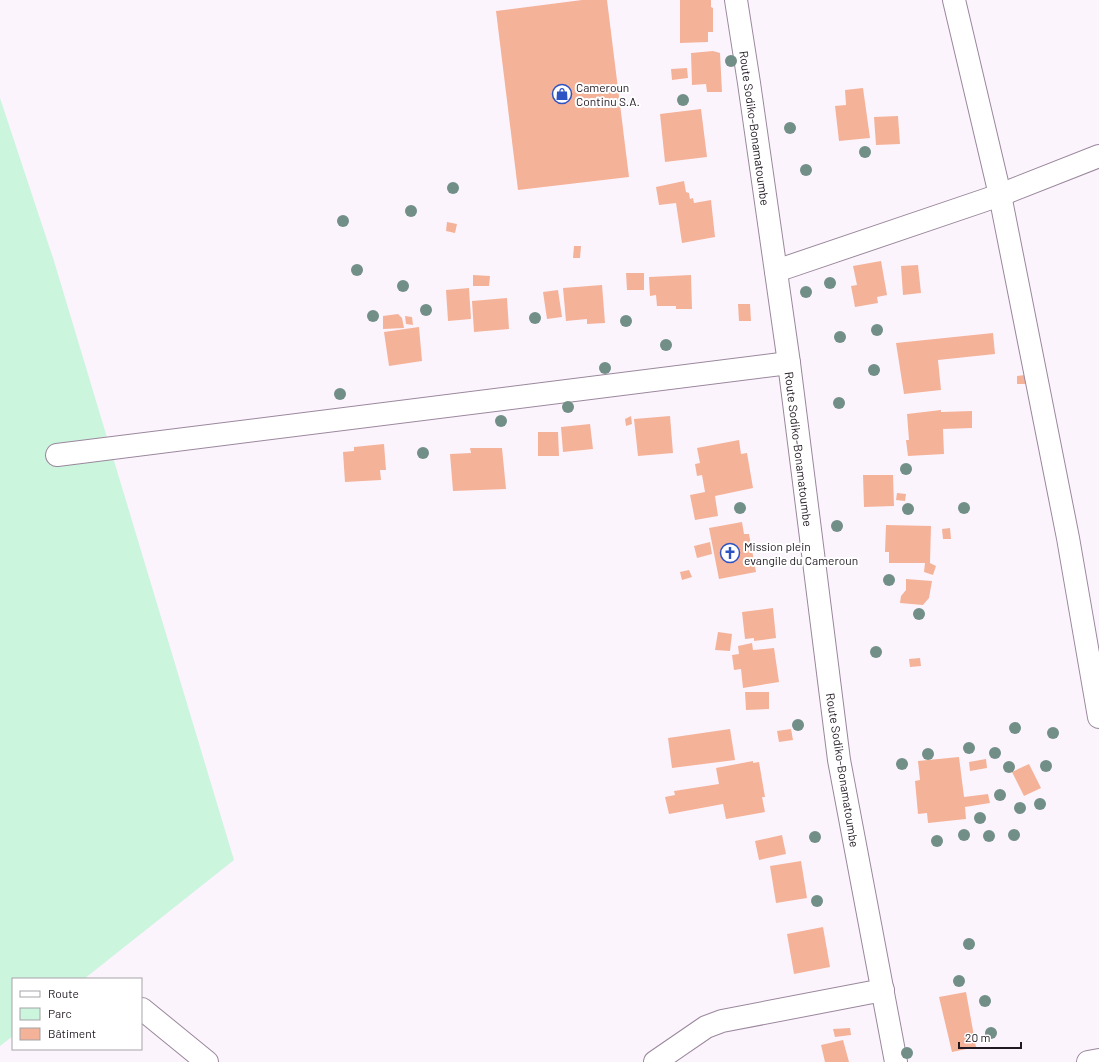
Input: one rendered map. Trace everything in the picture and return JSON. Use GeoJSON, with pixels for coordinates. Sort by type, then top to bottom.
{"type":"FeatureCollection","features":[{"type":"Feature","properties":{"kind":"street","name":"Route Sodiko-Bonamatoumbe"},"geometry":{"type":"LineString","coordinates":[[736,0],[776,271],[839,760],[896,1062]]}},
{"type":"Feature","properties":{"kind":"street"},"geometry":{"type":"LineString","coordinates":[[954,0],[1000,196],[1068,538],[1099,717]]}},
{"type":"Feature","properties":{"kind":"street"},"geometry":{"type":"LineString","coordinates":[[776,271],[1000,196],[1099,156]]}},
{"type":"Feature","properties":{"kind":"street"},"geometry":{"type":"LineString","coordinates":[[57,455],[788,363]]}},
{"type":"Feature","properties":{"kind":"street"},"geometry":{"type":"LineString","coordinates":[[655,1062],[706,1027],[722,1021],[883,990]]}},
{"type":"Feature","properties":{"kind":"street"},"geometry":{"type":"LineString","coordinates":[[142,1009],[207,1062]]}},
{"type":"Feature","properties":{"kind":"street"},"geometry":{"type":"LineString","coordinates":[[1088,1062],[1099,1060]]}},
{"type":"Feature","properties":{"kind":"green space"},"geometry":{"type":"Polygon","coordinates":[[[0,98],[54,261],[234,860],[85,978],[12,978],[12,1037],[0,1046],[0,98]]]}},
{"type":"Feature","properties":{"kind":"building","name":"Cameroun Continu S.A."},"geometry":{"type":"Polygon","coordinates":[[[582,0],[607,0],[629,177],[518,190],[496,11],[582,0]]]}},
{"type":"Feature","properties":{"kind":"building"},"geometry":{"type":"Polygon","coordinates":[[[680,0],[711,0],[711,7],[713,8],[713,32],[708,32],[708,42],[680,43],[680,0]]]}},
{"type":"Feature","properties":{"kind":"building"},"geometry":{"type":"Polygon","coordinates":[[[713,51],[720,53],[722,92],[707,92],[706,84],[692,85],[691,53],[713,51]]]}},
{"type":"Feature","properties":{"kind":"building"},"geometry":{"type":"Polygon","coordinates":[[[687,68],[688,78],[672,80],[671,69],[687,68]]]}},
{"type":"Feature","properties":{"kind":"building"},"geometry":{"type":"Polygon","coordinates":[[[863,88],[870,138],[839,141],[835,106],[846,105],[845,90],[863,88]]]}},
{"type":"Feature","properties":{"kind":"building"},"geometry":{"type":"Polygon","coordinates":[[[701,109],[707,157],[665,162],[660,114],[701,109]]]}},
{"type":"Feature","properties":{"kind":"building"},"geometry":{"type":"Polygon","coordinates":[[[898,116],[900,144],[876,145],[874,117],[898,116]]]}},
{"type":"Feature","properties":{"kind":"building"},"geometry":{"type":"Polygon","coordinates":[[[684,181],[686,192],[689,193],[690,199],[693,198],[694,203],[711,200],[715,237],[682,243],[676,203],[659,205],[656,187],[684,181]]]}},
{"type":"Feature","properties":{"kind":"building"},"geometry":{"type":"Polygon","coordinates":[[[447,222],[457,224],[455,233],[446,231],[447,222]]]}},
{"type":"Feature","properties":{"kind":"building"},"geometry":{"type":"Polygon","coordinates":[[[574,246],[581,246],[580,258],[573,258],[574,246]]]}},
{"type":"Feature","properties":{"kind":"building"},"geometry":{"type":"Polygon","coordinates":[[[881,261],[887,295],[877,297],[878,303],[855,307],[851,286],[857,285],[853,266],[881,261]]]}},
{"type":"Feature","properties":{"kind":"building"},"geometry":{"type":"Polygon","coordinates":[[[918,265],[921,293],[903,295],[901,266],[918,265]]]}},
{"type":"Feature","properties":{"kind":"building"},"geometry":{"type":"Polygon","coordinates":[[[626,273],[644,273],[644,290],[627,290],[626,273]]]}},
{"type":"Feature","properties":{"kind":"building"},"geometry":{"type":"Polygon","coordinates":[[[473,275],[490,276],[489,286],[473,286],[473,275]]]}},
{"type":"Feature","properties":{"kind":"building"},"geometry":{"type":"Polygon","coordinates":[[[691,275],[692,309],[676,309],[676,306],[657,306],[656,295],[650,296],[649,277],[691,275]]]}},
{"type":"Feature","properties":{"kind":"building"},"geometry":{"type":"Polygon","coordinates":[[[602,285],[605,323],[587,324],[587,319],[566,321],[563,288],[602,285]]]}},
{"type":"Feature","properties":{"kind":"building"},"geometry":{"type":"Polygon","coordinates":[[[469,288],[471,319],[448,321],[446,290],[469,288]]]}},
{"type":"Feature","properties":{"kind":"building"},"geometry":{"type":"Polygon","coordinates":[[[558,290],[562,317],[547,319],[543,292],[558,290]]]}},
{"type":"Feature","properties":{"kind":"building"},"geometry":{"type":"Polygon","coordinates":[[[507,298],[509,329],[474,332],[472,301],[507,298]]]}},
{"type":"Feature","properties":{"kind":"building"},"geometry":{"type":"Polygon","coordinates":[[[738,304],[750,304],[751,321],[739,321],[738,304]]]}},
{"type":"Feature","properties":{"kind":"building"},"geometry":{"type":"Polygon","coordinates":[[[398,314],[402,318],[404,328],[383,329],[383,316],[398,314]]]}},
{"type":"Feature","properties":{"kind":"building"},"geometry":{"type":"Polygon","coordinates":[[[405,316],[412,317],[413,325],[406,324],[405,316]]]}},
{"type":"Feature","properties":{"kind":"building"},"geometry":{"type":"Polygon","coordinates":[[[419,327],[422,361],[389,366],[384,332],[419,327]]]}},
{"type":"Feature","properties":{"kind":"building"},"geometry":{"type":"Polygon","coordinates":[[[993,333],[995,354],[938,360],[941,390],[904,394],[896,343],[993,333]]]}},
{"type":"Feature","properties":{"kind":"building"},"geometry":{"type":"Polygon","coordinates":[[[1025,375],[1025,384],[1017,384],[1017,376],[1025,375]]]}},
{"type":"Feature","properties":{"kind":"building"},"geometry":{"type":"Polygon","coordinates":[[[941,410],[941,412],[972,411],[972,428],[943,429],[944,454],[908,456],[906,440],[909,440],[907,414],[941,410]]]}},
{"type":"Feature","properties":{"kind":"building"},"geometry":{"type":"Polygon","coordinates":[[[631,416],[632,424],[626,426],[625,419],[631,416]]]}},
{"type":"Feature","properties":{"kind":"building"},"geometry":{"type":"Polygon","coordinates":[[[670,416],[673,453],[638,456],[634,419],[670,416]]]}},
{"type":"Feature","properties":{"kind":"building"},"geometry":{"type":"Polygon","coordinates":[[[590,424],[593,449],[563,452],[561,427],[590,424]]]}},
{"type":"Feature","properties":{"kind":"building"},"geometry":{"type":"Polygon","coordinates":[[[538,432],[558,432],[559,456],[538,456],[538,432]]]}},
{"type":"Feature","properties":{"kind":"building"},"geometry":{"type":"Polygon","coordinates":[[[739,440],[741,454],[747,453],[753,488],[715,496],[718,516],[695,520],[690,495],[705,492],[702,475],[697,476],[695,464],[700,463],[697,448],[739,440]]]}},
{"type":"Feature","properties":{"kind":"building"},"geometry":{"type":"Polygon","coordinates":[[[384,444],[386,470],[380,470],[381,480],[345,482],[343,452],[354,451],[354,447],[384,444]]]}},
{"type":"Feature","properties":{"kind":"building"},"geometry":{"type":"Polygon","coordinates":[[[470,448],[502,448],[506,489],[453,491],[450,454],[471,453],[470,448]]]}},
{"type":"Feature","properties":{"kind":"building"},"geometry":{"type":"Polygon","coordinates":[[[863,475],[893,475],[894,506],[864,507],[863,475]]]}},
{"type":"Feature","properties":{"kind":"building"},"geometry":{"type":"Polygon","coordinates":[[[897,493],[906,494],[905,501],[896,500],[897,493]]]}},
{"type":"Feature","properties":{"kind":"building"},"geometry":{"type":"Polygon","coordinates":[[[742,522],[744,534],[749,534],[756,572],[719,579],[709,528],[742,522]]]}},
{"type":"Feature","properties":{"kind":"building"},"geometry":{"type":"Polygon","coordinates":[[[886,525],[931,526],[930,563],[936,566],[933,575],[924,572],[925,563],[889,563],[889,552],[885,552],[886,525]]]}},
{"type":"Feature","properties":{"kind":"building"},"geometry":{"type":"Polygon","coordinates":[[[950,528],[951,539],[943,539],[942,529],[950,528]]]}},
{"type":"Feature","properties":{"kind":"building"},"geometry":{"type":"Polygon","coordinates":[[[710,542],[712,554],[697,558],[694,546],[710,542]]]}},
{"type":"Feature","properties":{"kind":"building"},"geometry":{"type":"Polygon","coordinates":[[[689,570],[692,577],[682,580],[680,572],[689,570]]]}},
{"type":"Feature","properties":{"kind":"building"},"geometry":{"type":"Polygon","coordinates":[[[906,579],[932,581],[929,598],[923,605],[900,603],[901,596],[906,590],[906,579]]]}},
{"type":"Feature","properties":{"kind":"building"},"geometry":{"type":"Polygon","coordinates":[[[773,608],[776,638],[754,641],[754,638],[745,639],[742,612],[773,608]]]}},
{"type":"Feature","properties":{"kind":"building"},"geometry":{"type":"Polygon","coordinates":[[[718,632],[732,634],[730,651],[715,650],[718,632]]]}},
{"type":"Feature","properties":{"kind":"building"},"geometry":{"type":"Polygon","coordinates":[[[752,643],[753,650],[774,648],[779,682],[743,688],[741,669],[734,670],[732,655],[739,654],[738,646],[752,643]]]}},
{"type":"Feature","properties":{"kind":"building"},"geometry":{"type":"Polygon","coordinates":[[[920,658],[921,666],[910,667],[909,659],[920,658]]]}},
{"type":"Feature","properties":{"kind":"building"},"geometry":{"type":"Polygon","coordinates":[[[745,692],[769,692],[769,709],[746,710],[745,692]]]}},
{"type":"Feature","properties":{"kind":"building"},"geometry":{"type":"Polygon","coordinates":[[[730,729],[735,760],[672,768],[668,738],[730,729]]]}},
{"type":"Feature","properties":{"kind":"building"},"geometry":{"type":"Polygon","coordinates":[[[791,729],[793,740],[779,742],[777,731],[791,729]]]}},
{"type":"Feature","properties":{"kind":"building"},"geometry":{"type":"Polygon","coordinates":[[[959,757],[964,797],[988,794],[990,803],[965,807],[966,819],[928,823],[927,813],[918,814],[915,781],[920,780],[918,761],[959,757]]]}},
{"type":"Feature","properties":{"kind":"building"},"geometry":{"type":"Polygon","coordinates":[[[986,759],[987,768],[970,771],[969,762],[986,759]]]}},
{"type":"Feature","properties":{"kind":"building"},"geometry":{"type":"Polygon","coordinates":[[[753,761],[753,763],[759,762],[765,797],[762,797],[765,812],[726,819],[723,804],[669,814],[665,797],[675,795],[674,791],[719,784],[716,768],[753,761]]]}},
{"type":"Feature","properties":{"kind":"building"},"geometry":{"type":"Polygon","coordinates":[[[1029,764],[1041,788],[1024,796],[1012,772],[1029,764]]]}},
{"type":"Feature","properties":{"kind":"building"},"geometry":{"type":"Polygon","coordinates":[[[782,835],[786,854],[759,860],[755,841],[782,835]]]}},
{"type":"Feature","properties":{"kind":"building"},"geometry":{"type":"Polygon","coordinates":[[[801,861],[807,898],[776,903],[770,866],[801,861]]]}},
{"type":"Feature","properties":{"kind":"building"},"geometry":{"type":"Polygon","coordinates":[[[823,927],[830,967],[794,974],[787,934],[823,927]]]}},
{"type":"Feature","properties":{"kind":"building"},"geometry":{"type":"Polygon","coordinates":[[[966,992],[976,1047],[952,1052],[939,997],[966,992]]]}},
{"type":"Feature","properties":{"kind":"building"},"geometry":{"type":"Polygon","coordinates":[[[850,1028],[851,1035],[835,1037],[833,1029],[850,1028]]]}},
{"type":"Feature","properties":{"kind":"building"},"geometry":{"type":"Polygon","coordinates":[[[843,1040],[849,1062],[825,1062],[821,1045],[843,1040]]]}},
{"type":"Feature","properties":{"kind":"place","name":"Cameroun Continu S.A."},"geometry":{"type":"Point","coordinates":[562,94]}},
{"type":"Feature","properties":{"kind":"place","name":"Mission plein evangile du Cameroun"},"geometry":{"type":"Point","coordinates":[730,553]}}]}
